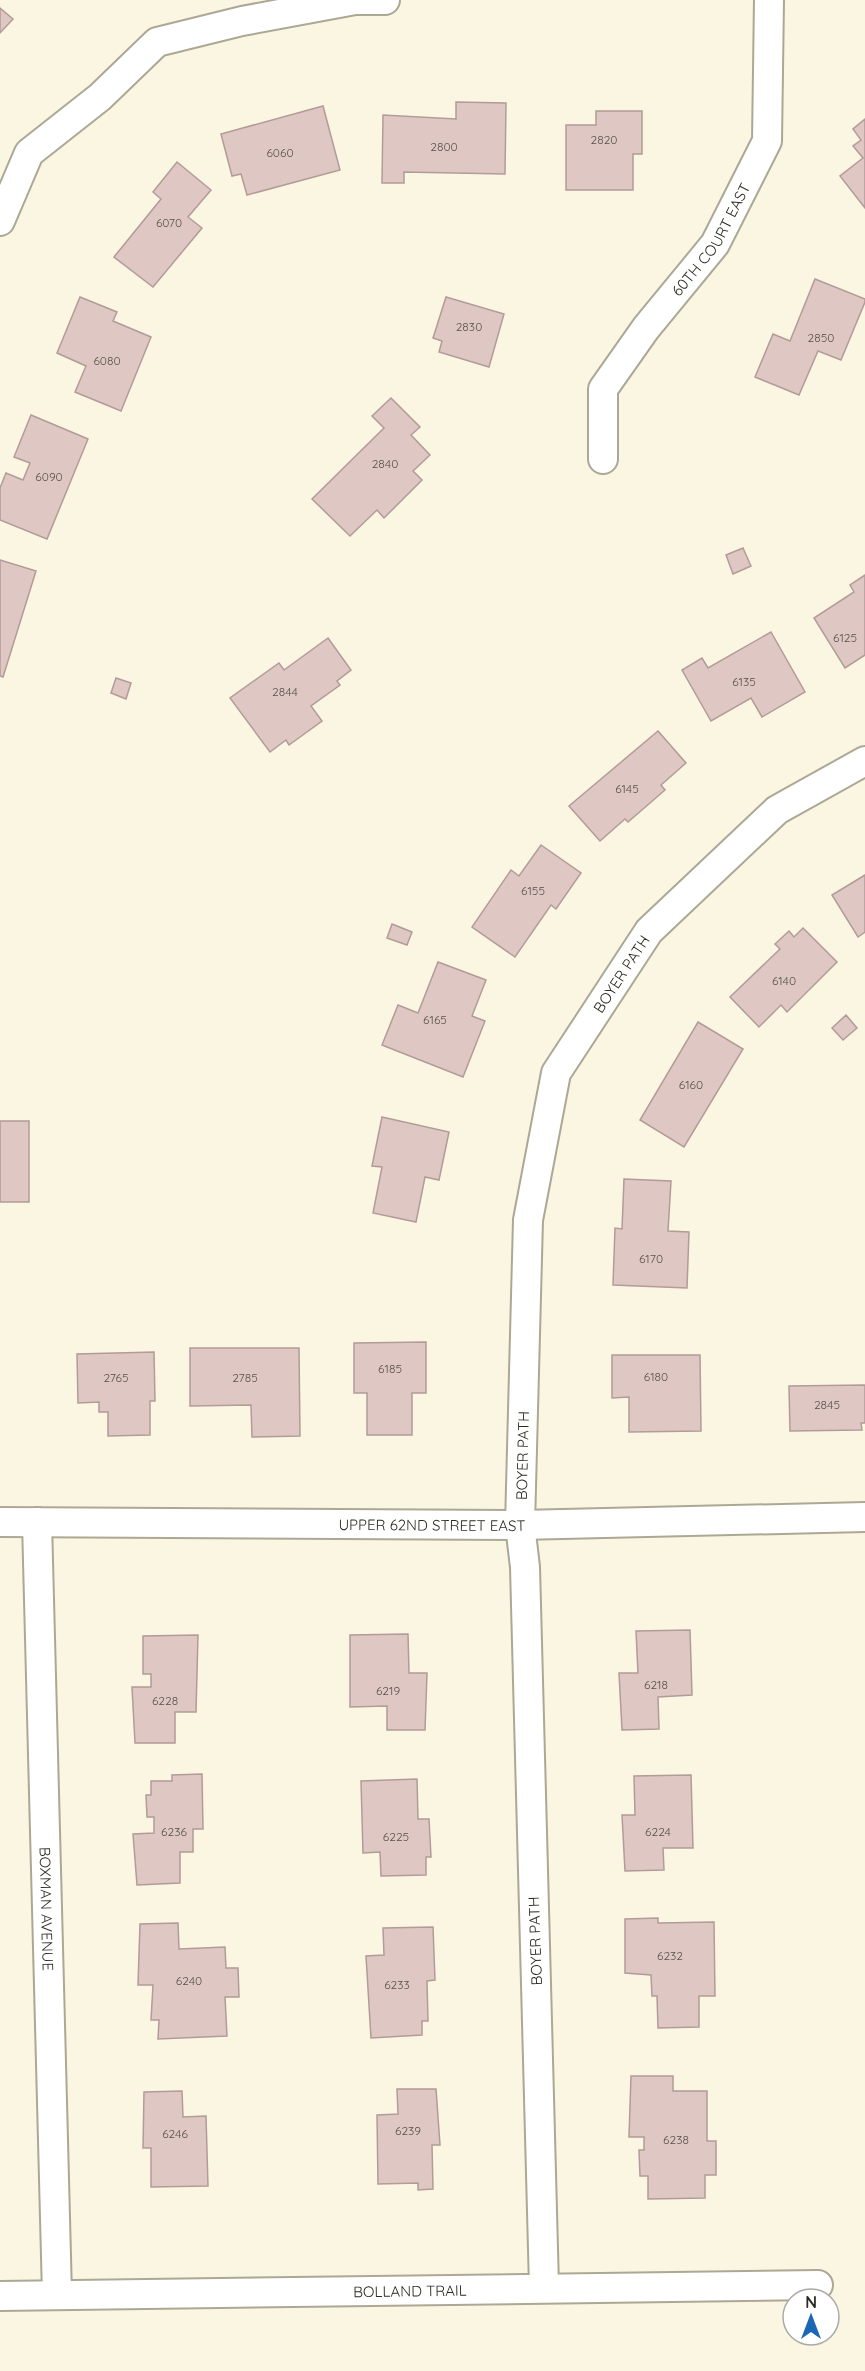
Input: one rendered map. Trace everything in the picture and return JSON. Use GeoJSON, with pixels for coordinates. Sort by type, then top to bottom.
{"type":"FeatureCollection","features":[{"type":"Feature","properties":{"kind":"street"},"geometry":{"type":"LineString","coordinates":[[0,222],[29,153],[100,97],[157,42],[242,21],[355,0],[385,0]]}},
{"type":"Feature","properties":{"kind":"street","name":"60TH COURT EAST"},"geometry":{"type":"LineString","coordinates":[[603,459],[603,389],[646,328],[715,244],[767,141],[769,0]]}},
{"type":"Feature","properties":{"kind":"street","name":"BOYER PATH"},"geometry":{"type":"LineString","coordinates":[[544,2287],[525,1567],[519,1525],[528,1220],[556,1073],[649,931],[777,810],[865,761]]}},
{"type":"Feature","properties":{"kind":"street","name":"UPPER 62ND STREET EAST"},"geometry":{"type":"LineString","coordinates":[[0,1522],[519,1525],[865,1517]]}},
{"type":"Feature","properties":{"kind":"street","name":"BOXMAN AVENUE"},"geometry":{"type":"LineString","coordinates":[[37,1522],[57,2295]]}},
{"type":"Feature","properties":{"kind":"street","name":"BOLLAND TRAIL"},"geometry":{"type":"LineString","coordinates":[[0,2296],[818,2285]]}},
{"type":"Feature","properties":{"kind":"building"},"geometry":{"type":"Polygon","coordinates":[[[0,8],[13,19],[0,33],[0,8]]]}},
{"type":"Feature","properties":{"kind":"building"},"geometry":{"type":"Polygon","coordinates":[[[456,102],[506,103],[505,174],[404,172],[404,183],[382,183],[383,115],[456,119],[456,102]]]}},
{"type":"Feature","properties":{"kind":"building"},"geometry":{"type":"Polygon","coordinates":[[[323,106],[340,170],[247,195],[241,174],[232,176],[221,134],[323,106]]]}},
{"type":"Feature","properties":{"kind":"building"},"geometry":{"type":"Polygon","coordinates":[[[596,111],[642,111],[642,154],[633,154],[633,190],[566,190],[566,125],[596,125],[596,111]]]}},
{"type":"Feature","properties":{"kind":"building"},"geometry":{"type":"Polygon","coordinates":[[[865,119],[865,208],[840,176],[863,158],[853,146],[861,140],[853,129],[865,119]]]}},
{"type":"Feature","properties":{"kind":"building"},"geometry":{"type":"Polygon","coordinates":[[[177,162],[211,190],[188,217],[202,228],[153,287],[114,257],[161,199],[153,192],[177,162]]]}},
{"type":"Feature","properties":{"kind":"building"},"geometry":{"type":"Polygon","coordinates":[[[815,279],[865,299],[865,302],[841,360],[818,351],[799,395],[755,377],[773,334],[790,341],[815,279]]]}},
{"type":"Feature","properties":{"kind":"building"},"geometry":{"type":"Polygon","coordinates":[[[80,297],[117,312],[113,321],[151,337],[121,411],[75,392],[86,366],[57,353],[80,297]]]}},
{"type":"Feature","properties":{"kind":"building"},"geometry":{"type":"Polygon","coordinates":[[[446,297],[504,314],[489,367],[439,352],[442,341],[433,338],[446,297]]]}},
{"type":"Feature","properties":{"kind":"building"},"geometry":{"type":"Polygon","coordinates":[[[391,398],[420,427],[411,435],[430,455],[413,471],[422,480],[384,518],[377,510],[350,536],[312,499],[384,428],[372,416],[391,398]]]}},
{"type":"Feature","properties":{"kind":"building"},"geometry":{"type":"Polygon","coordinates":[[[31,415],[88,439],[47,539],[0,520],[0,488],[6,473],[23,480],[30,463],[14,457],[31,415]]]}},
{"type":"Feature","properties":{"kind":"building"},"geometry":{"type":"Polygon","coordinates":[[[743,548],[751,566],[733,574],[726,555],[743,548]]]}},
{"type":"Feature","properties":{"kind":"building"},"geometry":{"type":"Polygon","coordinates":[[[0,560],[36,571],[3,677],[0,676],[0,560]]]}},
{"type":"Feature","properties":{"kind":"building"},"geometry":{"type":"Polygon","coordinates":[[[865,575],[865,655],[845,668],[814,618],[854,592],[850,585],[865,575]]]}},
{"type":"Feature","properties":{"kind":"building"},"geometry":{"type":"Polygon","coordinates":[[[771,632],[805,692],[762,717],[751,698],[711,721],[682,670],[702,658],[708,668],[771,632]]]}},
{"type":"Feature","properties":{"kind":"building"},"geometry":{"type":"Polygon","coordinates":[[[328,638],[351,670],[337,681],[340,685],[311,706],[322,721],[289,745],[286,740],[270,752],[230,698],[279,663],[284,670],[328,638]]]}},
{"type":"Feature","properties":{"kind":"building"},"geometry":{"type":"Polygon","coordinates":[[[116,678],[131,683],[126,699],[111,693],[116,678]]]}},
{"type":"Feature","properties":{"kind":"building"},"geometry":{"type":"Polygon","coordinates":[[[658,731],[686,763],[661,785],[665,790],[628,822],[625,819],[600,841],[569,806],[658,731]]]}},
{"type":"Feature","properties":{"kind":"building"},"geometry":{"type":"Polygon","coordinates":[[[541,845],[581,873],[556,909],[551,905],[515,957],[472,927],[511,870],[519,876],[541,845]]]}},
{"type":"Feature","properties":{"kind":"building"},"geometry":{"type":"Polygon","coordinates":[[[865,875],[865,932],[858,937],[832,895],[865,875]]]}},
{"type":"Feature","properties":{"kind":"building"},"geometry":{"type":"Polygon","coordinates":[[[392,924],[412,932],[407,945],[387,938],[392,924]]]}},
{"type":"Feature","properties":{"kind":"building"},"geometry":{"type":"Polygon","coordinates":[[[803,928],[837,962],[787,1012],[781,1005],[759,1027],[730,997],[780,949],[775,944],[789,931],[794,937],[803,928]]]}},
{"type":"Feature","properties":{"kind":"building"},"geometry":{"type":"Polygon","coordinates":[[[438,962],[486,980],[472,1016],[485,1021],[463,1077],[382,1045],[398,1005],[418,1013],[438,962]]]}},
{"type":"Feature","properties":{"kind":"building"},"geometry":{"type":"Polygon","coordinates":[[[846,1015],[857,1028],[843,1040],[832,1028],[846,1015]]]}},
{"type":"Feature","properties":{"kind":"building"},"geometry":{"type":"Polygon","coordinates":[[[698,1022],[743,1049],[684,1147],[640,1120],[698,1022]]]}},
{"type":"Feature","properties":{"kind":"building"},"geometry":{"type":"Polygon","coordinates":[[[382,1117],[449,1132],[439,1180],[425,1177],[416,1222],[373,1213],[382,1167],[372,1166],[382,1117]]]}},
{"type":"Feature","properties":{"kind":"building"},"geometry":{"type":"Polygon","coordinates":[[[0,1121],[29,1121],[29,1202],[0,1202],[0,1121]]]}},
{"type":"Feature","properties":{"kind":"building"},"geometry":{"type":"Polygon","coordinates":[[[624,1179],[671,1181],[668,1231],[689,1232],[687,1288],[613,1285],[615,1228],[622,1229],[624,1179]]]}},
{"type":"Feature","properties":{"kind":"building"},"geometry":{"type":"Polygon","coordinates":[[[426,1342],[426,1393],[412,1393],[412,1435],[367,1435],[367,1393],[354,1393],[354,1343],[426,1342]]]}},
{"type":"Feature","properties":{"kind":"building"},"geometry":{"type":"Polygon","coordinates":[[[190,1348],[299,1348],[300,1436],[252,1437],[251,1405],[190,1406],[190,1348]]]}},
{"type":"Feature","properties":{"kind":"building"},"geometry":{"type":"Polygon","coordinates":[[[154,1352],[155,1401],[150,1401],[150,1435],[108,1436],[108,1412],[99,1412],[99,1402],[78,1403],[77,1354],[154,1352]]]}},
{"type":"Feature","properties":{"kind":"building"},"geometry":{"type":"Polygon","coordinates":[[[612,1355],[700,1355],[701,1431],[629,1432],[629,1397],[612,1398],[612,1355]]]}},
{"type":"Feature","properties":{"kind":"building"},"geometry":{"type":"Polygon","coordinates":[[[865,1385],[865,1423],[861,1423],[862,1430],[790,1431],[789,1386],[865,1385]]]}},
{"type":"Feature","properties":{"kind":"building"},"geometry":{"type":"Polygon","coordinates":[[[690,1630],[692,1695],[658,1697],[659,1729],[622,1730],[619,1673],[638,1673],[636,1631],[690,1630]]]}},
{"type":"Feature","properties":{"kind":"building"},"geometry":{"type":"Polygon","coordinates":[[[408,1634],[409,1673],[427,1673],[425,1730],[387,1730],[387,1706],[350,1707],[350,1635],[408,1634]]]}},
{"type":"Feature","properties":{"kind":"building"},"geometry":{"type":"Polygon","coordinates":[[[198,1635],[196,1712],[175,1712],[175,1743],[135,1743],[132,1687],[151,1687],[151,1674],[143,1674],[143,1636],[198,1635]]]}},
{"type":"Feature","properties":{"kind":"building"},"geometry":{"type":"Polygon","coordinates":[[[202,1774],[203,1829],[193,1829],[193,1852],[180,1852],[180,1883],[137,1885],[133,1834],[154,1833],[154,1817],[147,1817],[146,1795],[151,1795],[151,1781],[172,1781],[172,1775],[202,1774]]]}},
{"type":"Feature","properties":{"kind":"building"},"geometry":{"type":"Polygon","coordinates":[[[691,1775],[693,1848],[663,1848],[664,1870],[625,1871],[622,1815],[635,1815],[634,1776],[691,1775]]]}},
{"type":"Feature","properties":{"kind":"building"},"geometry":{"type":"Polygon","coordinates":[[[417,1779],[418,1819],[429,1819],[431,1857],[426,1857],[426,1875],[381,1876],[380,1852],[363,1853],[361,1781],[417,1779]]]}},
{"type":"Feature","properties":{"kind":"building"},"geometry":{"type":"Polygon","coordinates":[[[658,1918],[658,1923],[714,1922],[715,1996],[699,1996],[699,2027],[658,2028],[657,1996],[652,1996],[651,1975],[625,1973],[625,1919],[658,1918]]]}},
{"type":"Feature","properties":{"kind":"building"},"geometry":{"type":"Polygon","coordinates":[[[178,1923],[179,1949],[225,1947],[226,1968],[238,1968],[239,1997],[225,1997],[227,2036],[158,2039],[159,2020],[151,2020],[153,1985],[138,1985],[140,1924],[178,1923]]]}},
{"type":"Feature","properties":{"kind":"building"},"geometry":{"type":"Polygon","coordinates":[[[433,1927],[435,1980],[427,1981],[428,2021],[422,2021],[422,2035],[371,2038],[366,1956],[384,1955],[383,1928],[433,1927]]]}},
{"type":"Feature","properties":{"kind":"building"},"geometry":{"type":"Polygon","coordinates":[[[631,2076],[673,2076],[673,2091],[707,2091],[707,2141],[716,2141],[716,2175],[705,2175],[705,2198],[648,2199],[648,2176],[640,2176],[639,2150],[644,2150],[644,2137],[629,2137],[631,2076]]]}},
{"type":"Feature","properties":{"kind":"building"},"geometry":{"type":"Polygon","coordinates":[[[397,2089],[436,2089],[440,2145],[432,2145],[433,2189],[418,2190],[418,2183],[378,2184],[377,2115],[398,2114],[397,2089]]]}},
{"type":"Feature","properties":{"kind":"building"},"geometry":{"type":"Polygon","coordinates":[[[182,2091],[183,2117],[206,2116],[208,2186],[151,2187],[151,2148],[143,2148],[144,2092],[182,2091]]]}}]}
